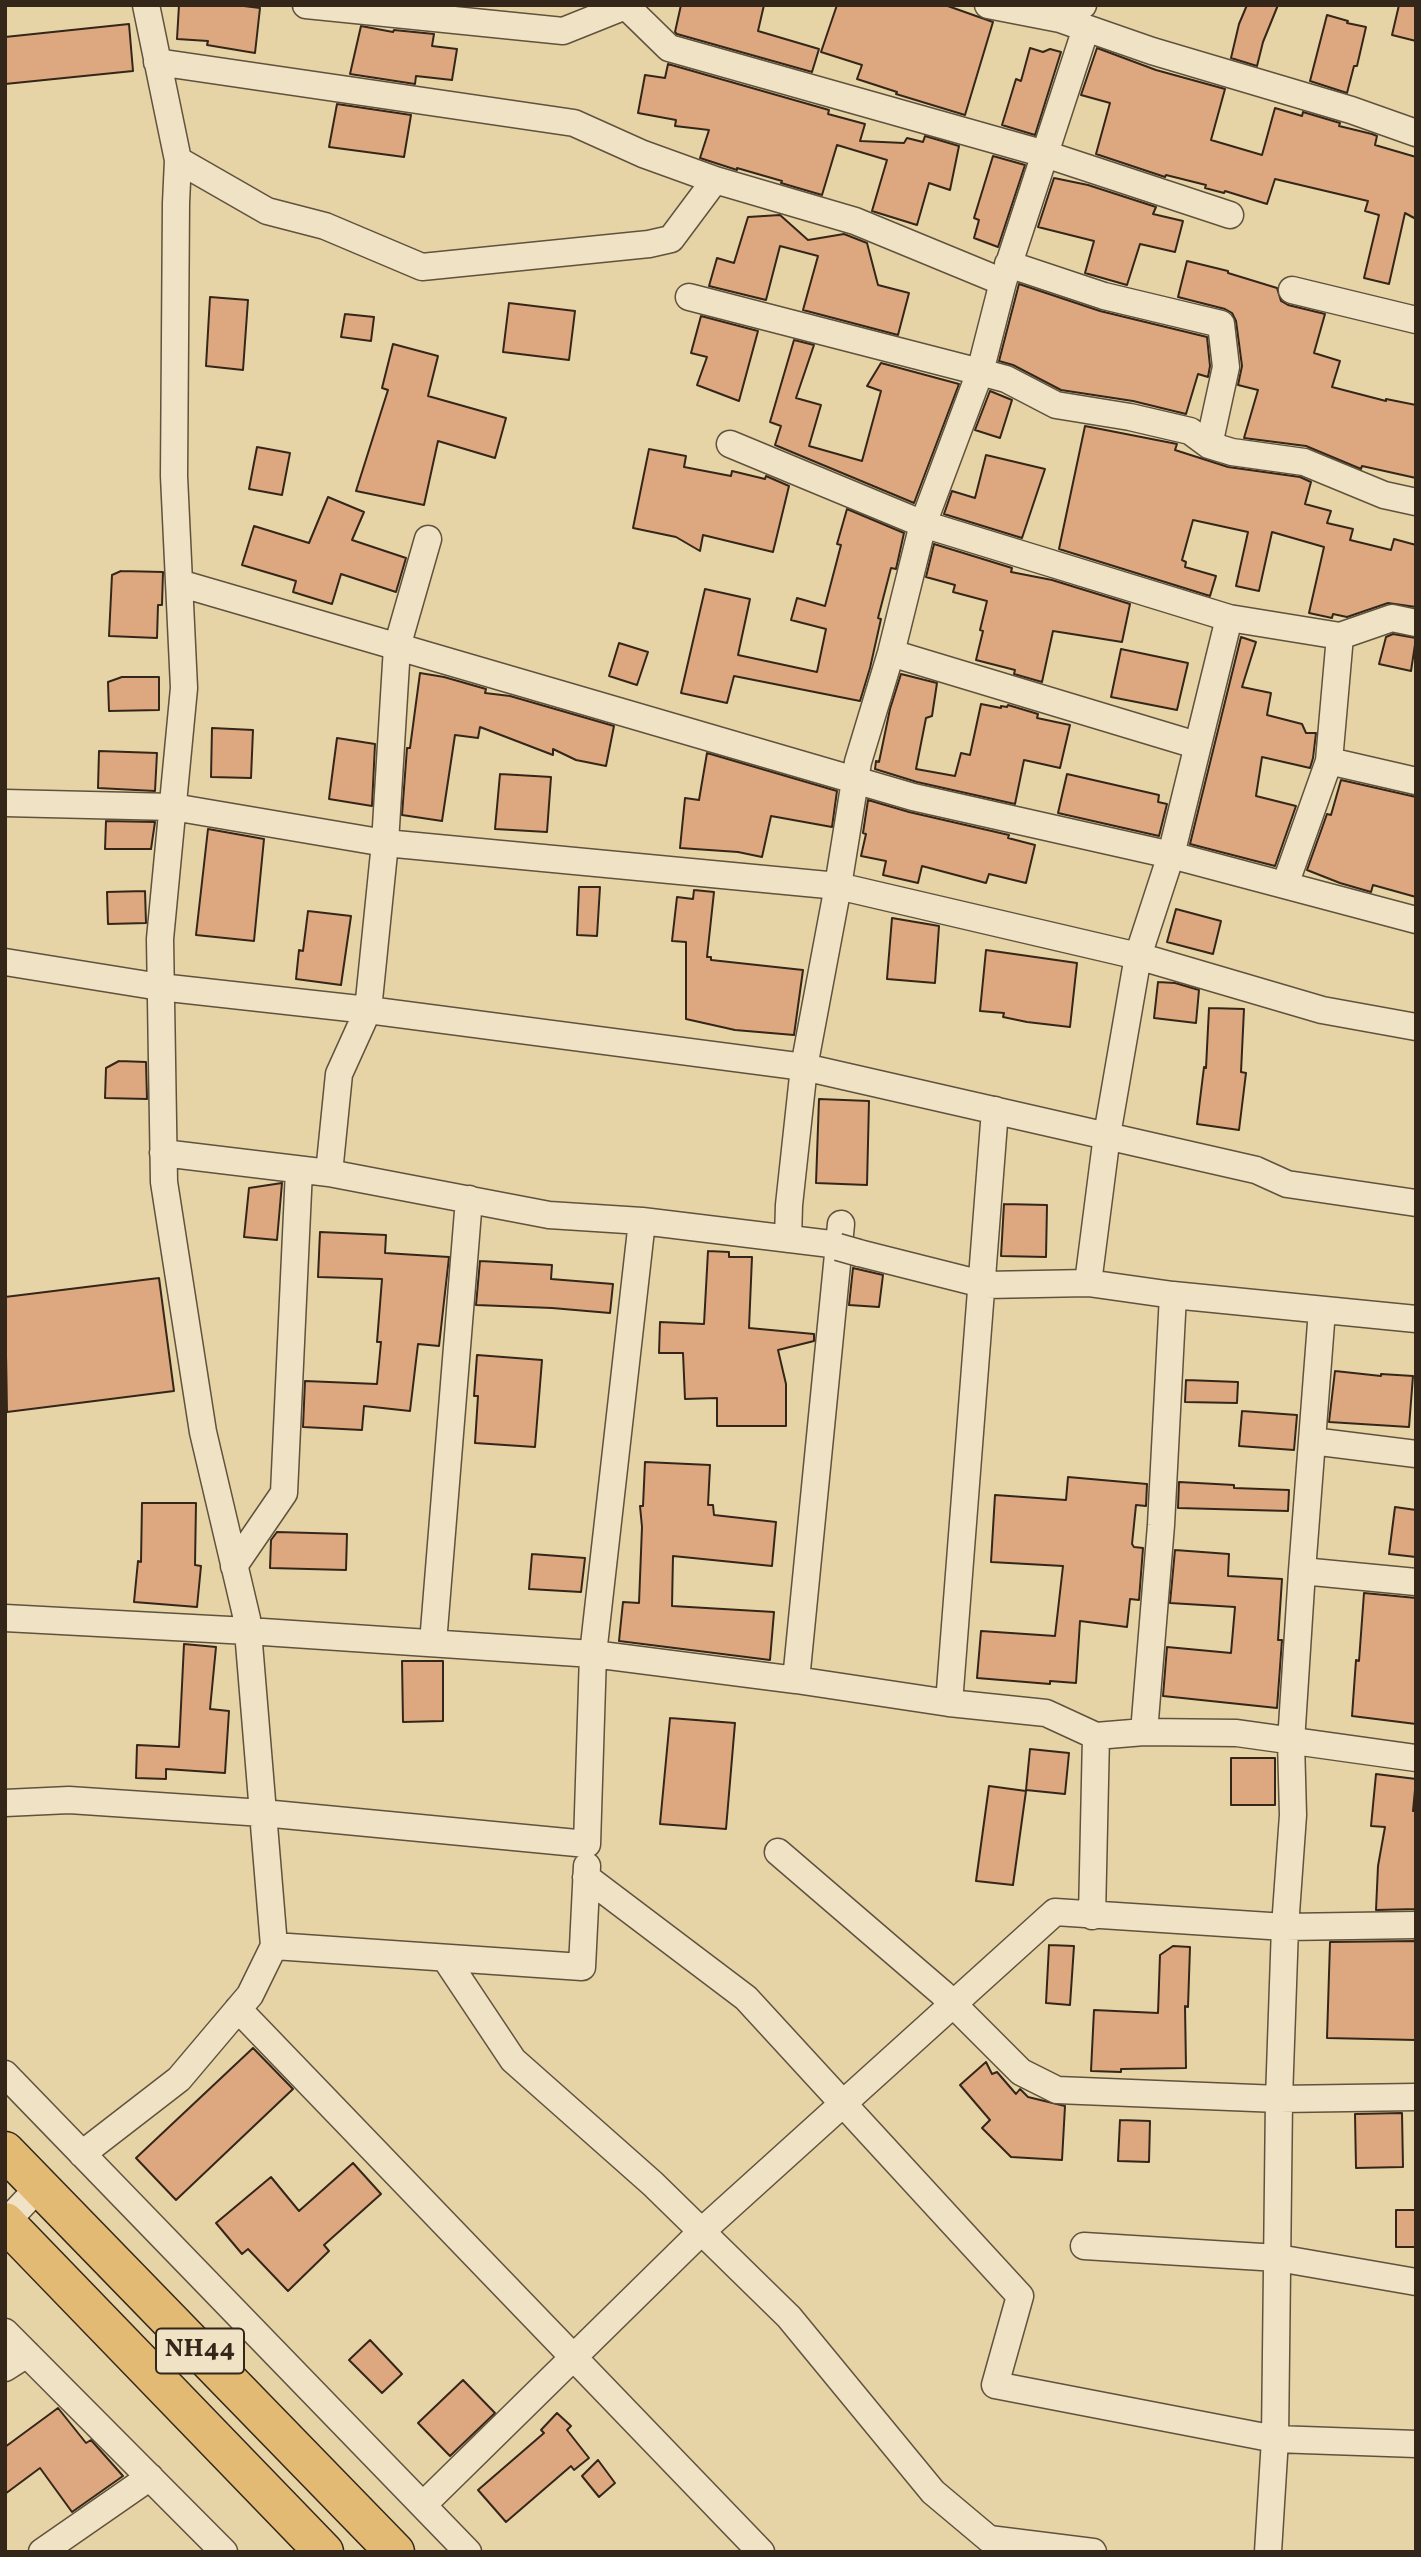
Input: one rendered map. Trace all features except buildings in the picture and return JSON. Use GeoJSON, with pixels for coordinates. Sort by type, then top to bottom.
{"type":"FeatureCollection","features":[{"type":"Feature","properties":{"kind":"highway","name":"NH44"},"geometry":{"type":"LineString","coordinates":[[5,2151],[395,2552]]}},
{"type":"Feature","properties":{"kind":"highway","name":"NH44"},"geometry":{"type":"LineString","coordinates":[[5,2222],[324,2552]]}},
{"type":"Feature","properties":{"kind":"street"},"geometry":{"type":"LineString","coordinates":[[82,2154],[179,2079],[250,1995],[274,1946],[248,1631],[203,1432],[164,1182],[160,939],[184,688],[174,476],[178,160],[146,5]]}},
{"type":"Feature","properties":{"kind":"street"},"geometry":{"type":"LineString","coordinates":[[306,5],[563,31],[628,6],[669,48],[1045,154],[1230,215]]}},
{"type":"Feature","properties":{"kind":"street"},"geometry":{"type":"LineString","coordinates":[[988,5],[1060,19],[1085,17],[1152,51],[1350,110],[1416,133]]}},
{"type":"Feature","properties":{"kind":"street"},"geometry":{"type":"LineString","coordinates":[[788,1239],[789,1205],[804,1067],[858,762],[891,653],[923,524],[980,372],[1005,273],[1045,154],[1085,17]]}},
{"type":"Feature","properties":{"kind":"street"},"geometry":{"type":"LineString","coordinates":[[157,62],[574,123],[643,154],[715,180],[855,221],[1005,273],[1221,324],[1226,367],[1209,445]]}},
{"type":"Feature","properties":{"kind":"street"},"geometry":{"type":"LineString","coordinates":[[178,160],[267,211],[325,226],[422,267],[649,244],[671,239],[715,180]]}},
{"type":"Feature","properties":{"kind":"street"},"geometry":{"type":"LineString","coordinates":[[1292,290],[1416,320]]}},
{"type":"Feature","properties":{"kind":"street"},"geometry":{"type":"LineString","coordinates":[[689,297],[1006,379],[1056,405],[1130,417],[1190,431],[1209,445],[1232,452],[1304,462],[1384,495],[1416,502]]}},
{"type":"Feature","properties":{"kind":"street"},"geometry":{"type":"LineString","coordinates":[[730,444],[923,524],[1229,618],[1340,636],[1392,618],[1416,623]]}},
{"type":"Feature","properties":{"kind":"street"},"geometry":{"type":"LineString","coordinates":[[329,1173],[339,1074],[368,1010],[385,843],[397,647],[428,539]]}},
{"type":"Feature","properties":{"kind":"street"},"geometry":{"type":"LineString","coordinates":[[179,583],[913,797],[1171,855],[1416,920]]}},
{"type":"Feature","properties":{"kind":"street"},"geometry":{"type":"LineString","coordinates":[[1088,1283],[1107,1135],[1138,956],[1171,855],[1229,618]]}},
{"type":"Feature","properties":{"kind":"street"},"geometry":{"type":"LineString","coordinates":[[1285,885],[1329,761],[1340,636]]}},
{"type":"Feature","properties":{"kind":"street"},"geometry":{"type":"LineString","coordinates":[[891,653],[1196,746]]}},
{"type":"Feature","properties":{"kind":"street"},"geometry":{"type":"LineString","coordinates":[[1329,761],[1416,781]]}},
{"type":"Feature","properties":{"kind":"street"},"geometry":{"type":"LineString","coordinates":[[5,803],[173,807],[385,843],[838,886],[1138,956],[1322,1010],[1416,1027]]}},
{"type":"Feature","properties":{"kind":"street"},"geometry":{"type":"LineString","coordinates":[[5,962],[160,987],[368,1010],[804,1067],[1256,1171],[1287,1184],[1416,1203]]}},
{"type":"Feature","properties":{"kind":"street"},"geometry":{"type":"LineString","coordinates":[[949,1703],[995,1110]]}},
{"type":"Feature","properties":{"kind":"street"},"geometry":{"type":"LineString","coordinates":[[163,1153],[329,1173],[550,1215],[642,1221],[788,1239],[844,1242],[986,1285],[1088,1283],[1173,1295],[1416,1320]]}},
{"type":"Feature","properties":{"kind":"street"},"geometry":{"type":"LineString","coordinates":[[234,1566],[284,1493],[299,1171]]}},
{"type":"Feature","properties":{"kind":"street"},"geometry":{"type":"LineString","coordinates":[[433,1643],[469,1199]]}},
{"type":"Feature","properties":{"kind":"street"},"geometry":{"type":"LineString","coordinates":[[274,1946],[582,1967],[593,1654],[642,1221]]}},
{"type":"Feature","properties":{"kind":"street"},"geometry":{"type":"LineString","coordinates":[[796,1680],[844,1242]]}},
{"type":"Feature","properties":{"kind":"street"},"geometry":{"type":"LineString","coordinates":[[1144,1732],[1161,1525],[1173,1295]]}},
{"type":"Feature","properties":{"kind":"street"},"geometry":{"type":"LineString","coordinates":[[1268,2552],[1275,2439],[1279,2099],[1285,1927],[1293,1815],[1291,1742],[1322,1310]]}},
{"type":"Feature","properties":{"kind":"street"},"geometry":{"type":"LineString","coordinates":[[1312,1441],[1416,1454]]}},
{"type":"Feature","properties":{"kind":"street"},"geometry":{"type":"LineString","coordinates":[[1302,1571],[1416,1582]]}},
{"type":"Feature","properties":{"kind":"street"},"geometry":{"type":"LineString","coordinates":[[5,1618],[593,1654],[949,1703],[1046,1713],[1096,1736],[1144,1732],[1237,1733],[1416,1758]]}},
{"type":"Feature","properties":{"kind":"street"},"geometry":{"type":"LineString","coordinates":[[1092,1916],[1096,1736]]}},
{"type":"Feature","properties":{"kind":"street"},"geometry":{"type":"LineString","coordinates":[[5,1803],[69,1800],[263,1813],[587,1844]]}},
{"type":"Feature","properties":{"kind":"street"},"geometry":{"type":"LineString","coordinates":[[778,1852],[942,1993],[953,2007],[1021,2072],[1057,2090],[1279,2099],[1416,2097]]}},
{"type":"Feature","properties":{"kind":"street"},"geometry":{"type":"LineString","coordinates":[[586,1877],[746,1998],[1020,2297],[995,2385],[1275,2439],[1416,2444]]}},
{"type":"Feature","properties":{"kind":"street"},"geometry":{"type":"LineString","coordinates":[[423,2505],[702,2231],[1055,1912],[1285,1927],[1416,1925]]}},
{"type":"Feature","properties":{"kind":"street"},"geometry":{"type":"LineString","coordinates":[[445,1958],[513,2060],[653,2183],[789,2316],[933,2492],[989,2539],[1093,2552]]}},
{"type":"Feature","properties":{"kind":"street"},"geometry":{"type":"LineString","coordinates":[[238,2009],[761,2552]]}},
{"type":"Feature","properties":{"kind":"street"},"geometry":{"type":"LineString","coordinates":[[5,2074],[468,2552]]}},
{"type":"Feature","properties":{"kind":"street"},"geometry":{"type":"LineString","coordinates":[[5,2222],[40,2186]]}},
{"type":"Feature","properties":{"kind":"street"},"geometry":{"type":"LineString","coordinates":[[1084,2246],[1278,2258],[1416,2283]]}},
{"type":"Feature","properties":{"kind":"street"},"geometry":{"type":"LineString","coordinates":[[5,2332],[16,2361],[150,2477],[224,2552]]}},
{"type":"Feature","properties":{"kind":"street"},"geometry":{"type":"LineString","coordinates":[[42,2552],[150,2477]]}}]}
